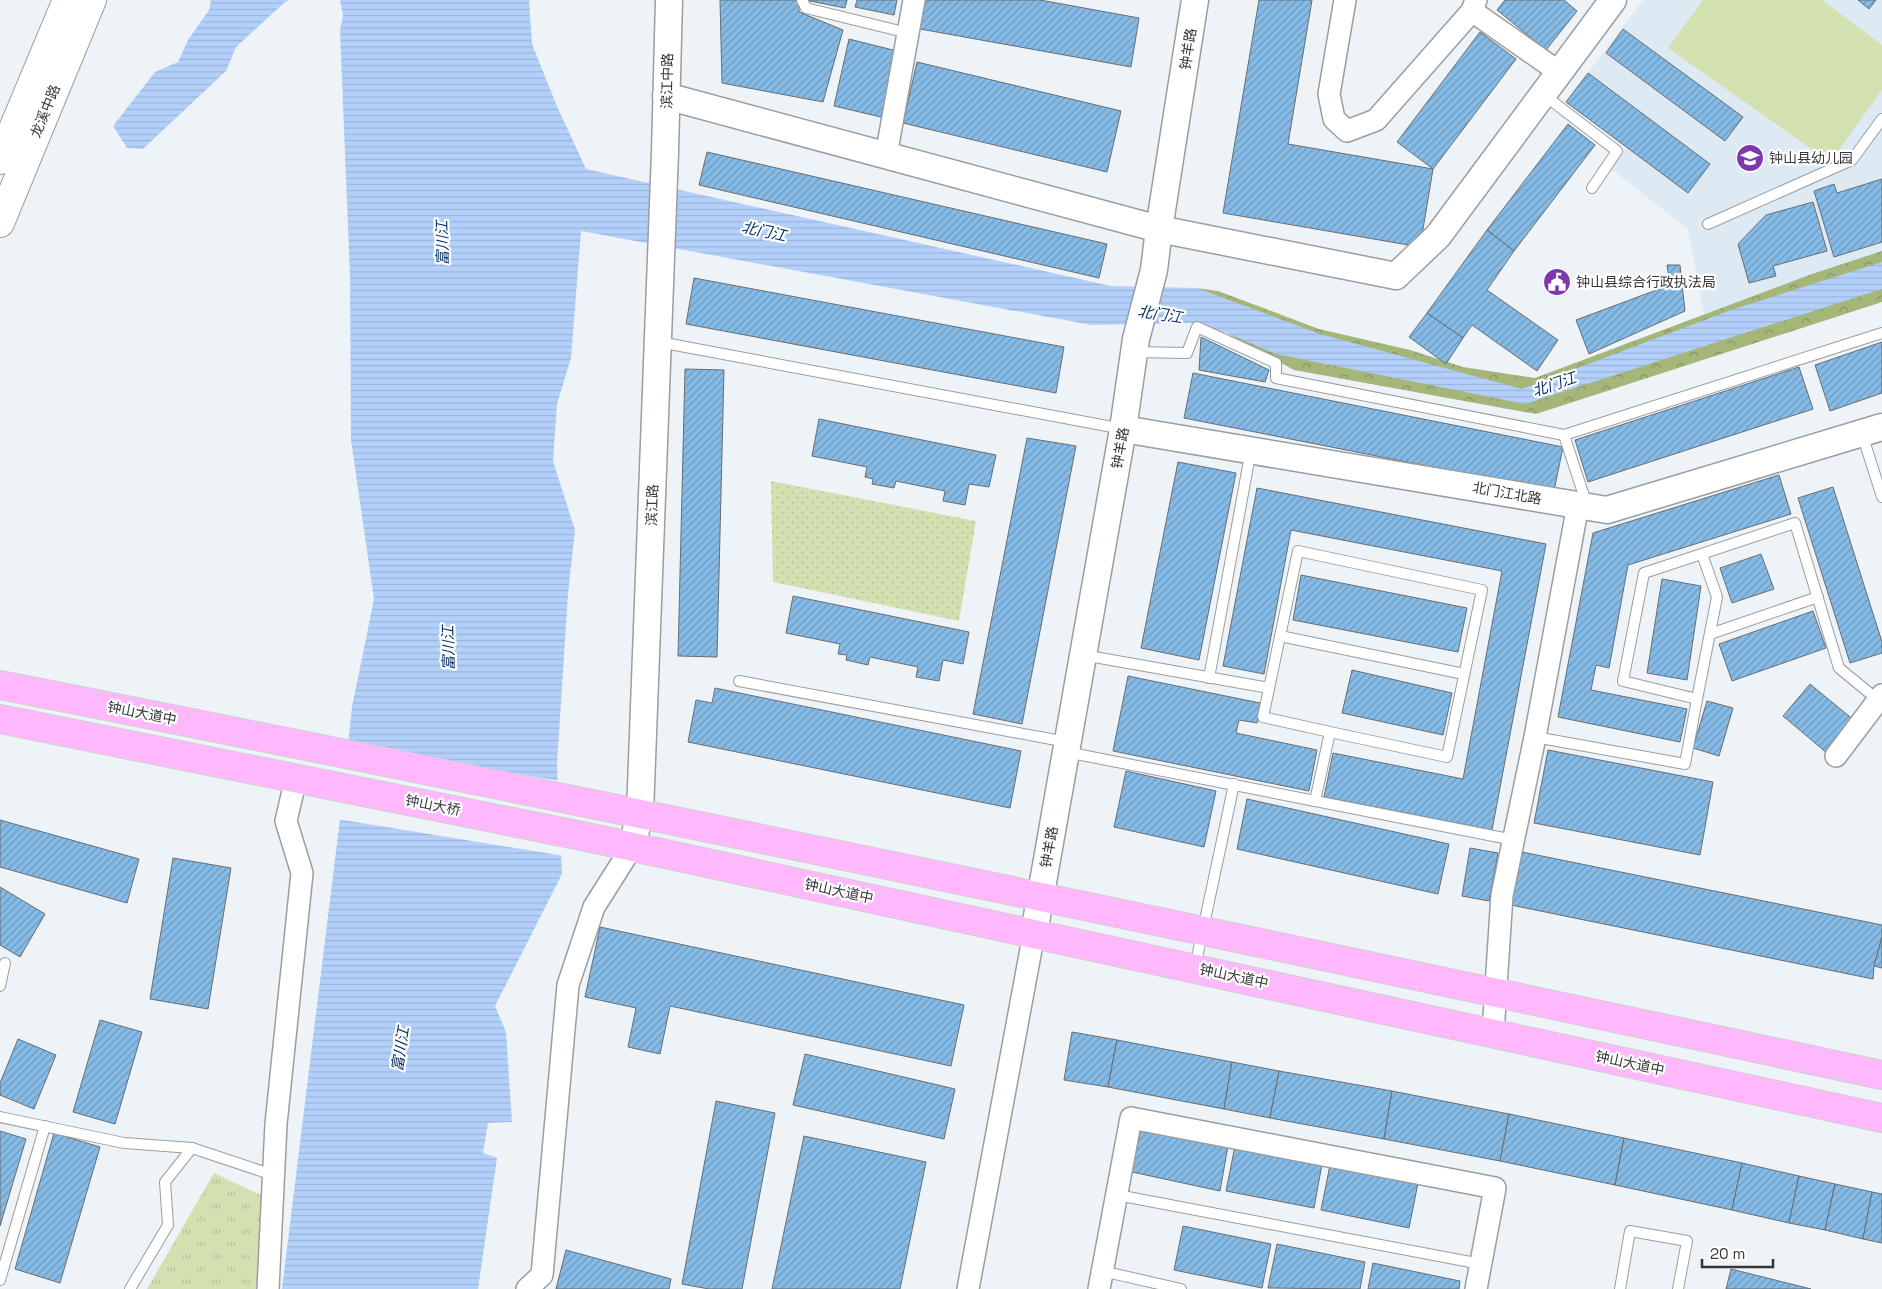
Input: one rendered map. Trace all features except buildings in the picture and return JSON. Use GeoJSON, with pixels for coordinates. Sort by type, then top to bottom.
{"type":"FeatureCollection","features":[{"type":"Feature","properties":{"kind":"highway","name":"钟山大道中"},"geometry":{"type":"LineString","coordinates":[[0,685],[640,813]]}},
{"type":"Feature","properties":{"kind":"highway"},"geometry":{"type":"LineString","coordinates":[[0,719],[287,776]]}},
{"type":"Feature","properties":{"kind":"highway","name":"钟山大桥"},"geometry":{"type":"LineString","coordinates":[[287,776],[586,837]]}},
{"type":"Feature","properties":{"kind":"highway"},"geometry":{"type":"LineString","coordinates":[[640,813],[1203,930],[1882,1075]]}},
{"type":"Feature","properties":{"kind":"highway","name":"钟山大道中"},"geometry":{"type":"LineString","coordinates":[[586,837],[1034,932],[1882,1118]]}},
{"type":"Feature","properties":{"kind":"main road","name":"龙溪中路"},"geometry":{"type":"LineString","coordinates":[[0,160],[67,0]]}},
{"type":"Feature","properties":{"kind":"main road","name":"龙溪中路"},"geometry":{"type":"LineString","coordinates":[[0,223],[92,0]]}},
{"type":"Feature","properties":{"kind":"street","name":"滨江中路"},"geometry":{"type":"LineString","coordinates":[[664,162],[669,0]]}},
{"type":"Feature","properties":{"kind":"street"},"geometry":{"type":"LineString","coordinates":[[886,156],[914,0]]}},
{"type":"Feature","properties":{"kind":"street","name":"钟羊路"},"geometry":{"type":"LineString","coordinates":[[1034,932],[1123,429],[1135,346],[1154,270],[1195,0]]}},
{"type":"Feature","properties":{"kind":"street"},"geometry":{"type":"LineString","coordinates":[[1345,0],[1328,94],[1334,119],[1347,131],[1376,120],[1474,5],[1559,72]]}},
{"type":"Feature","properties":{"kind":"street"},"geometry":{"type":"LineString","coordinates":[[666,96],[1159,229],[1396,276],[1438,236],[1613,0]]}},
{"type":"Feature","properties":{"kind":"street","name":"滨江路"},"geometry":{"type":"LineString","coordinates":[[632,846],[640,813],[664,162]]}},
{"type":"Feature","properties":{"kind":"street","name":"北门江北路"},"geometry":{"type":"LineString","coordinates":[[1123,429],[1606,510],[1872,430]]}},
{"type":"Feature","properties":{"kind":"street"},"geometry":{"type":"LineString","coordinates":[[1493,1033],[1502,895],[1583,506]]}},
{"type":"Feature","properties":{"kind":"street"},"geometry":{"type":"LineString","coordinates":[[1836,756],[1880,698]]}},
{"type":"Feature","properties":{"kind":"street"},"geometry":{"type":"LineString","coordinates":[[268,1289],[276,1124],[302,873],[286,821],[287,776]]}},
{"type":"Feature","properties":{"kind":"street"},"geometry":{"type":"LineString","coordinates":[[526,1289],[542,1275],[568,985],[594,908],[632,846]]}},
{"type":"Feature","properties":{"kind":"street"},"geometry":{"type":"LineString","coordinates":[[968,1289],[1034,932]]}},
{"type":"Feature","properties":{"kind":"street"},"geometry":{"type":"LineString","coordinates":[[1101,1280],[1131,1118],[1495,1188],[1476,1289]]}},
{"type":"Feature","properties":{"kind":"lane"},"geometry":{"type":"LineString","coordinates":[[802,0],[806,8],[908,33]]}},
{"type":"Feature","properties":{"kind":"lane"},"geometry":{"type":"LineString","coordinates":[[1543,94],[1617,151],[1592,188]]}},
{"type":"Feature","properties":{"kind":"lane"},"geometry":{"type":"LineString","coordinates":[[1708,224],[1852,160],[1882,119]]}},
{"type":"Feature","properties":{"kind":"lane"},"geometry":{"type":"LineString","coordinates":[[1135,346],[1187,353],[1197,327],[1276,363],[1276,378],[1564,435],[1882,333]]}},
{"type":"Feature","properties":{"kind":"lane"},"geometry":{"type":"LineString","coordinates":[[658,342],[1123,429]]}},
{"type":"Feature","properties":{"kind":"lane"},"geometry":{"type":"LineString","coordinates":[[1872,430],[1882,497]]}},
{"type":"Feature","properties":{"kind":"lane"},"geometry":{"type":"LineString","coordinates":[[1564,435],[1583,506]]}},
{"type":"Feature","properties":{"kind":"lane"},"geometry":{"type":"LineString","coordinates":[[1209,678],[1252,450]]}},
{"type":"Feature","properties":{"kind":"lane"},"geometry":{"type":"LineString","coordinates":[[1697,699],[1623,681],[1644,573],[1795,523],[1839,668],[1880,698]]}},
{"type":"Feature","properties":{"kind":"lane"},"geometry":{"type":"LineString","coordinates":[[1298,551],[1482,590],[1446,757],[1263,718],[1280,636],[1298,551]]}},
{"type":"Feature","properties":{"kind":"lane"},"geometry":{"type":"LineString","coordinates":[[1535,737],[1685,764],[1717,597],[1702,554]]}},
{"type":"Feature","properties":{"kind":"lane"},"geometry":{"type":"LineString","coordinates":[[1710,634],[1818,597]]}},
{"type":"Feature","properties":{"kind":"lane"},"geometry":{"type":"LineString","coordinates":[[1280,636],[1464,674]]}},
{"type":"Feature","properties":{"kind":"lane"},"geometry":{"type":"LineString","coordinates":[[1083,655],[1269,688]]}},
{"type":"Feature","properties":{"kind":"lane"},"geometry":{"type":"LineString","coordinates":[[739,681],[1067,747],[1315,801],[1514,840]]}},
{"type":"Feature","properties":{"kind":"lane"},"geometry":{"type":"LineString","coordinates":[[1315,801],[1330,732]]}},
{"type":"Feature","properties":{"kind":"lane"},"geometry":{"type":"LineString","coordinates":[[1195,968],[1234,784]]}},
{"type":"Feature","properties":{"kind":"lane"},"geometry":{"type":"LineString","coordinates":[[0,986],[5,963]]}},
{"type":"Feature","properties":{"kind":"lane"},"geometry":{"type":"LineString","coordinates":[[0,1117],[124,1143],[192,1148],[274,1175]]}},
{"type":"Feature","properties":{"kind":"lane"},"geometry":{"type":"LineString","coordinates":[[0,1280],[45,1126]]}},
{"type":"Feature","properties":{"kind":"lane"},"geometry":{"type":"LineString","coordinates":[[130,1289],[168,1225],[165,1182],[192,1148]]}},
{"type":"Feature","properties":{"kind":"lane"},"geometry":{"type":"LineString","coordinates":[[1117,1195],[1480,1264]]}},
{"type":"Feature","properties":{"kind":"lane"},"geometry":{"type":"LineString","coordinates":[[1620,1289],[1630,1232],[1687,1241],[1678,1289]]}},
{"type":"Feature","properties":{"kind":"lane"},"geometry":{"type":"LineString","coordinates":[[1101,1280],[1181,1289]]}},
{"type":"Feature","properties":{"kind":"shaded area","name":"钟山县幼儿园"},"geometry":{"type":"Polygon","coordinates":[[[1643,0],[1882,0],[1882,251],[1704,314],[1688,229],[1611,169],[1626,147],[1566,102],[1643,0]]]}},
{"type":"Feature","properties":{"kind":"green space"},"geometry":{"type":"Polygon","coordinates":[[[1703,0],[1822,0],[1882,45],[1882,90],[1830,162],[1668,48],[1703,0]]]}},
{"type":"Feature","properties":{"kind":"green space"},"geometry":{"type":"Polygon","coordinates":[[[1882,251],[1882,302],[1536,414],[1294,370],[1225,332],[1192,323],[1197,288],[1218,291],[1319,329],[1410,350],[1463,367],[1535,378],[1812,274],[1882,251]]]}},
{"type":"Feature","properties":{"kind":"green space"},"geometry":{"type":"Polygon","coordinates":[[[771,481],[976,521],[959,621],[773,582],[771,481]]]}},
{"type":"Feature","properties":{"kind":"green space"},"geometry":{"type":"Polygon","coordinates":[[[214,1173],[273,1201],[262,1289],[147,1289],[214,1173]]]}},
{"type":"Feature","properties":{"kind":"water"},"geometry":{"type":"Polygon","coordinates":[[[211,0],[290,0],[285,2],[236,47],[226,71],[143,149],[127,148],[113,126],[155,72],[178,62],[188,40],[209,10],[211,0]]]}},
{"type":"Feature","properties":{"kind":"water"},"geometry":{"type":"Polygon","coordinates":[[[340,0],[529,0],[532,44],[556,104],[586,169],[1111,286],[1197,288],[1320,334],[1522,389],[1731,310],[1882,262],[1882,289],[1525,404],[1276,354],[1225,332],[1192,323],[1092,325],[581,231],[571,358],[557,404],[553,461],[575,530],[568,594],[557,764],[562,874],[495,1006],[506,1032],[512,1122],[488,1123],[483,1153],[497,1158],[478,1289],[282,1289],[352,707],[374,599],[351,440],[350,275],[340,31],[343,15],[340,0]]]}},
{"type":"Feature","properties":{"kind":"pier"},"geometry":{"type":"Polygon","coordinates":[[[345,745],[561,781],[564,856],[337,819],[345,745]]]}},
{"type":"Feature","properties":{"kind":"place","name":"钟山县幼儿园"},"geometry":{"type":"Point","coordinates":[1750,158]}},
{"type":"Feature","properties":{"kind":"place","name":"钟山县综合行政执法局"},"geometry":{"type":"Point","coordinates":[1557,282]}},
{"type":"Feature","properties":{"kind":"water label","name":"北门江"},"geometry":{"type":"Point","coordinates":[764,231]}},
{"type":"Feature","properties":{"kind":"water label","name":"富川江"},"geometry":{"type":"Point","coordinates":[442,243]}},
{"type":"Feature","properties":{"kind":"water label","name":"北门江"},"geometry":{"type":"Point","coordinates":[1160,314]}},
{"type":"Feature","properties":{"kind":"water label","name":"北门江"},"geometry":{"type":"Point","coordinates":[1554,384]}},
{"type":"Feature","properties":{"kind":"water label","name":"富川江"},"geometry":{"type":"Point","coordinates":[448,648]}},
{"type":"Feature","properties":{"kind":"water label","name":"富川江"},"geometry":{"type":"Point","coordinates":[400,1049]}}]}
